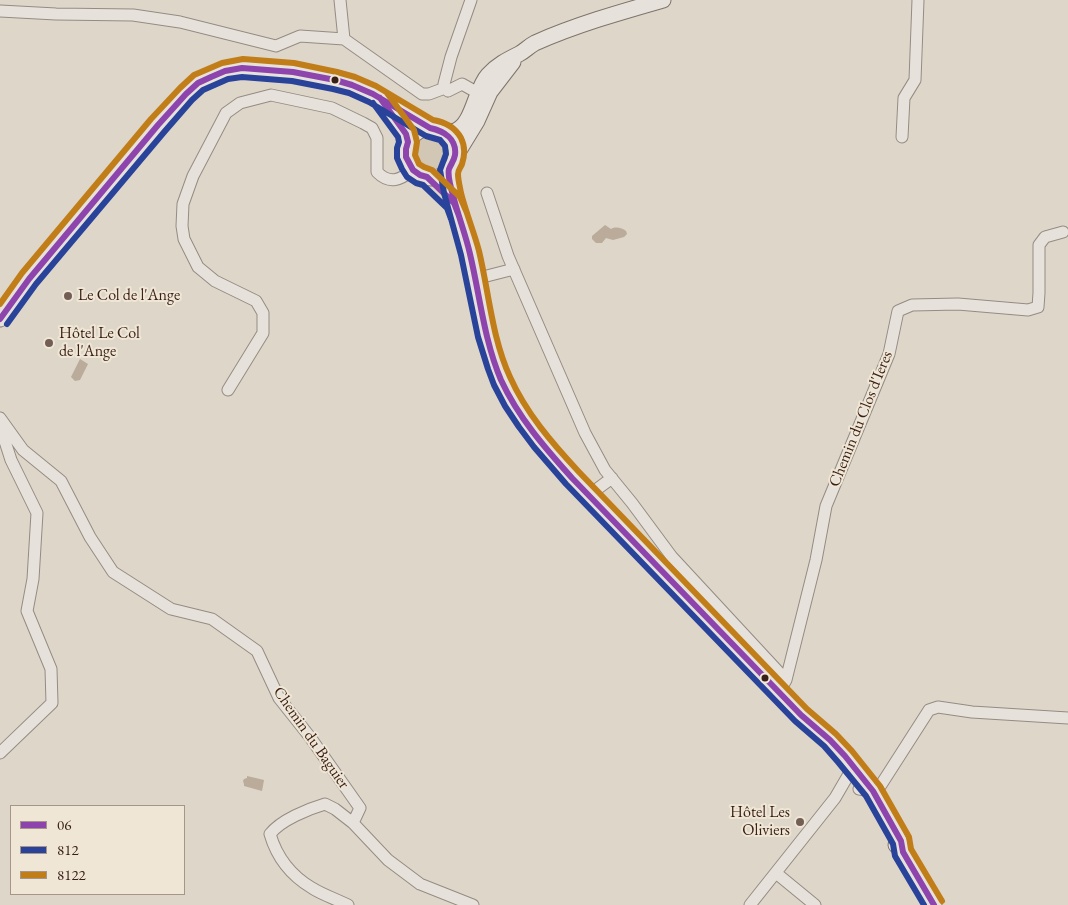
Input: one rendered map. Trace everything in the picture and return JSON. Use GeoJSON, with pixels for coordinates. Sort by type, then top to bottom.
{"type":"FeatureCollection","features":[{"type":"Feature","properties":{"kind":"main road"},"geometry":{"type":"LineString","coordinates":[[520,53],[490,92],[477,121],[452,163],[439,176],[427,177],[413,170],[406,157],[408,142],[417,132],[423,129],[457,130],[464,126],[487,76],[506,60],[533,44],[571,29],[663,0]]}},
{"type":"Feature","properties":{"kind":"main road"},"geometry":{"type":"LineString","coordinates":[[0,319],[29,279],[158,125],[198,83],[211,77],[226,71],[242,68],[317,76],[335,80],[352,85],[381,99],[450,136],[456,150],[452,163],[454,203],[464,231],[485,328],[502,381],[529,428],[588,495],[783,686],[801,715],[881,806],[900,841],[903,852]]}},
{"type":"Feature","properties":{"kind":"main road"},"geometry":{"type":"LineString","coordinates":[[381,99],[399,123],[408,142]]}},
{"type":"Feature","properties":{"kind":"main road"},"geometry":{"type":"LineString","coordinates":[[427,177],[454,203]]}},
{"type":"Feature","properties":{"kind":"main road"},"geometry":{"type":"LineString","coordinates":[[860,782],[895,844],[903,852],[934,905]]}},
{"type":"Feature","properties":{"kind":"street"},"geometry":{"type":"LineString","coordinates":[[340,0],[344,39]]}},
{"type":"Feature","properties":{"kind":"street"},"geometry":{"type":"LineString","coordinates":[[445,88],[444,84],[451,57],[471,0]]}},
{"type":"Feature","properties":{"kind":"street"},"geometry":{"type":"LineString","coordinates":[[902,137],[904,98],[915,80],[918,0]]}},
{"type":"Feature","properties":{"kind":"street"},"geometry":{"type":"LineString","coordinates":[[0,11],[133,15],[180,22],[276,46],[300,36],[344,39],[422,94],[429,94],[445,88],[448,91],[462,84],[478,93],[481,98],[476,114],[477,121]]}},
{"type":"Feature","properties":{"kind":"street"},"geometry":{"type":"LineString","coordinates":[[228,390],[263,333],[263,313],[256,301],[215,281],[198,267],[184,239],[182,226],[183,204],[193,176],[226,113],[240,102],[271,94],[332,108],[372,128],[377,138],[377,172],[383,177],[390,180],[413,170]]}},
{"type":"Feature","properties":{"kind":"street"},"geometry":{"type":"LineString","coordinates":[[487,193],[508,256],[585,433],[605,470],[672,557],[783,686]]}},
{"type":"Feature","properties":{"kind":"street","name":"Chemin du Clos d'Ieres"},"geometry":{"type":"LineString","coordinates":[[783,686],[816,560],[826,506],[889,354],[898,312],[912,304],[958,304],[1028,310],[1038,307],[1038,245],[1045,237],[1063,232]]}},
{"type":"Feature","properties":{"kind":"street"},"geometry":{"type":"LineString","coordinates":[[475,278],[514,270]]}},
{"type":"Feature","properties":{"kind":"street","name":"Chemin du Baguier"},"geometry":{"type":"LineString","coordinates":[[0,418],[23,450],[61,481],[90,537],[113,572],[171,609],[212,619],[257,651],[279,698],[310,737],[360,808],[352,823]]}},
{"type":"Feature","properties":{"kind":"street"},"geometry":{"type":"LineString","coordinates":[[0,426],[11,460],[36,512],[33,579],[27,612],[50,670],[52,703],[0,753]]}},
{"type":"Feature","properties":{"kind":"street"},"geometry":{"type":"LineString","coordinates":[[588,495],[612,478]]}},
{"type":"Feature","properties":{"kind":"street"},"geometry":{"type":"LineString","coordinates":[[860,782],[879,788],[929,710],[938,707],[972,712],[1068,718]]}},
{"type":"Feature","properties":{"kind":"street"},"geometry":{"type":"LineString","coordinates":[[750,905],[836,798],[860,782]]}},
{"type":"Feature","properties":{"kind":"street"},"geometry":{"type":"LineString","coordinates":[[836,798],[860,782]]}},
{"type":"Feature","properties":{"kind":"street","name":"Chemin du Baguier"},"geometry":{"type":"LineString","coordinates":[[348,905],[312,888],[292,873],[279,858],[273,844],[270,834],[274,829],[306,810],[325,804],[335,808],[388,860],[420,884],[473,905]]}},
{"type":"Feature","properties":{"kind":"street"},"geometry":{"type":"LineString","coordinates":[[776,873],[815,905]]}},
{"type":"Feature","properties":{"kind":"shaded area"},"geometry":{"type":"Polygon","coordinates":[[[430,135],[437,136],[443,140],[447,146],[447,160],[443,166],[437,170],[430,171],[423,170],[417,166],[413,160],[412,153],[413,146],[417,140],[423,136],[430,135]]]}},
{"type":"Feature","properties":{"kind":"shaded area"},"geometry":{"type":"Polygon","coordinates":[[[605,225],[611,229],[623,229],[627,234],[624,237],[613,240],[606,238],[602,243],[596,243],[592,236],[605,225]]]}},
{"type":"Feature","properties":{"kind":"shaded area"},"geometry":{"type":"Polygon","coordinates":[[[80,359],[88,364],[80,380],[75,381],[71,377],[80,359]]]}},
{"type":"Feature","properties":{"kind":"shaded area"},"geometry":{"type":"Polygon","coordinates":[[[247,776],[264,780],[262,791],[244,786],[243,781],[247,776]]]}},
{"type":"Feature","properties":{"kind":"transit line","name":"8122"},"geometry":{"type":"LineString","coordinates":[[0,304],[22,273],[151,119],[194,75],[222,63],[243,59],[294,63],[337,72],[376,86],[433,120],[449,126],[459,134],[463,144],[464,157],[458,173],[459,181],[479,251],[499,347],[510,377],[524,403],[550,439],[579,472],[807,709],[836,734],[852,751],[880,786],[909,837],[911,849],[942,901]]}},
{"type":"Feature","properties":{"kind":"transit line","name":"06"},"geometry":{"type":"LineString","coordinates":[[0,319],[29,279],[186,94],[198,83],[225,71],[242,68],[293,72],[335,80],[373,94],[430,128],[445,134],[454,144],[455,157],[449,169],[449,180],[474,270],[490,349],[501,380],[515,407],[542,444],[572,478],[801,715],[845,756],[873,791],[901,841],[903,852],[934,905]]}},
{"type":"Feature","properties":{"kind":"transit line","name":"812"},"geometry":{"type":"LineString","coordinates":[[7,324],[36,284],[192,100],[203,90],[228,79],[242,77],[292,81],[349,93],[369,102],[426,136],[440,140],[445,146],[446,154],[440,170],[444,193],[461,255],[478,337],[494,385],[505,406],[534,447],[566,484],[795,721],[824,746],[838,762],[866,796],[893,844],[895,856],[924,905]]}},
{"type":"Feature","properties":{"kind":"transit line","name":"8122"},"geometry":{"type":"LineString","coordinates":[[387,93],[414,130],[417,142],[415,155],[419,164],[432,170],[460,197],[467,213]]}},
{"type":"Feature","properties":{"kind":"transit line","name":"06"},"geometry":{"type":"LineString","coordinates":[[380,98],[406,134],[408,142],[406,157],[413,170],[427,177],[454,203],[459,216]]}},
{"type":"Feature","properties":{"kind":"transit line","name":"812"},"geometry":{"type":"LineString","coordinates":[[373,103],[398,137],[397,158],[407,177],[423,185],[447,208],[451,219]]}},
{"type":"Feature","properties":{"kind":"place","name":"Le Col de l'Ange"},"geometry":{"type":"Point","coordinates":[68,296]}},
{"type":"Feature","properties":{"kind":"place","name":"Hôtel Le Col de l'Ange"},"geometry":{"type":"Point","coordinates":[49,343]}},
{"type":"Feature","properties":{"kind":"place","name":"Hôtel Les Oliviers"},"geometry":{"type":"Point","coordinates":[800,822]}}]}
